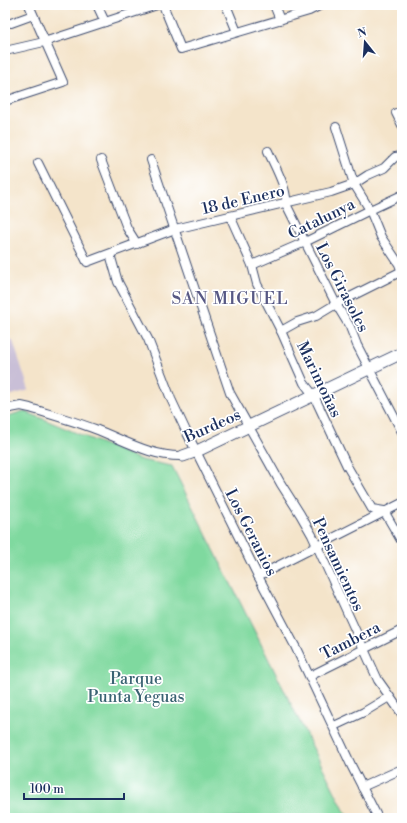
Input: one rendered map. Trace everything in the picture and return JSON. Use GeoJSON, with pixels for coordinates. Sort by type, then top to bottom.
{"type":"FeatureCollection","features":[{"type":"Feature","properties":{"kind":"street"},"geometry":{"type":"LineString","coordinates":[[5,101],[63,82],[44,42],[29,5]]}},
{"type":"Feature","properties":{"kind":"street"},"geometry":{"type":"LineString","coordinates":[[98,5],[105,22]]}},
{"type":"Feature","properties":{"kind":"street"},"geometry":{"type":"LineString","coordinates":[[5,51],[44,42],[157,5]]}},
{"type":"Feature","properties":{"kind":"street"},"geometry":{"type":"LineString","coordinates":[[163,5],[181,49],[309,11],[321,5]]}},
{"type":"Feature","properties":{"kind":"street"},"geometry":{"type":"LineString","coordinates":[[226,5],[237,32]]}},
{"type":"Feature","properties":{"kind":"street"},"geometry":{"type":"LineString","coordinates":[[274,5],[280,20]]}},
{"type":"Feature","properties":{"kind":"street"},"geometry":{"type":"LineString","coordinates":[[10,23],[33,15]]}},
{"type":"Feature","properties":{"kind":"street"},"geometry":{"type":"LineString","coordinates":[[396,113],[402,124]]}},
{"type":"Feature","properties":{"kind":"street"},"geometry":{"type":"LineString","coordinates":[[282,331],[296,322],[316,316],[336,304],[402,272],[399,264],[381,237],[370,210],[354,184],[336,127]]}},
{"type":"Feature","properties":{"kind":"street","name":"Los Girasoles"},"geometry":{"type":"LineString","coordinates":[[268,151],[284,188],[287,197],[286,204],[336,304],[350,326],[357,345],[402,432]]}},
{"type":"Feature","properties":{"kind":"street","name":"18 de Enero"},"geometry":{"type":"LineString","coordinates":[[38,163],[87,262],[175,229],[286,204],[331,192],[354,184],[368,175],[384,168],[395,157],[402,156]]}},
{"type":"Feature","properties":{"kind":"street"},"geometry":{"type":"LineString","coordinates":[[101,160],[127,228],[137,244]]}},
{"type":"Feature","properties":{"kind":"street","name":"Pensamientos"},"geometry":{"type":"LineString","coordinates":[[151,160],[230,393],[317,546],[378,680],[402,714]]}},
{"type":"Feature","properties":{"kind":"street","name":"Catalunya"},"geometry":{"type":"LineString","coordinates":[[252,265],[305,242],[402,196]]}},
{"type":"Feature","properties":{"kind":"street","name":"Marimoñas"},"geometry":{"type":"LineString","coordinates":[[230,216],[252,265],[257,284],[282,331],[304,383],[314,396],[347,466],[363,496],[372,509],[384,511]]}},
{"type":"Feature","properties":{"kind":"street","name":"Los Geranios"},"geometry":{"type":"LineString","coordinates":[[110,254],[118,282],[148,339],[171,399],[258,576],[310,676],[378,818]]}},
{"type":"Feature","properties":{"kind":"street","name":"Burdeos"},"geometry":{"type":"LineString","coordinates":[[5,410],[21,406],[30,408],[95,430],[136,447],[170,456],[183,456],[197,451],[314,396],[402,353]]}},
{"type":"Feature","properties":{"kind":"street"},"geometry":{"type":"LineString","coordinates":[[258,576],[402,502]]}},
{"type":"Feature","properties":{"kind":"street"},"geometry":{"type":"LineString","coordinates":[[384,511],[402,542]]}},
{"type":"Feature","properties":{"kind":"street","name":"Tambera"},"geometry":{"type":"LineString","coordinates":[[310,676],[402,630]]}},
{"type":"Feature","properties":{"kind":"street"},"geometry":{"type":"LineString","coordinates":[[334,726],[364,712],[389,697]]}},
{"type":"Feature","properties":{"kind":"street"},"geometry":{"type":"LineString","coordinates":[[362,786],[402,769]]}},
{"type":"Feature","properties":{"kind":"shaded area"},"geometry":{"type":"Polygon","coordinates":[[[5,337],[13,341],[29,390],[5,397],[5,337]]]}},
{"type":"Feature","properties":{"kind":"green space","name":"Parque Punta Yeguas"},"geometry":{"type":"Polygon","coordinates":[[[24,411],[141,460],[172,466],[348,818],[5,818],[5,417],[24,411]]]}},
{"type":"Feature","properties":{"kind":"district","name":"SAN MIGUEL"},"geometry":{"type":"Point","coordinates":[230,298]}}]}
